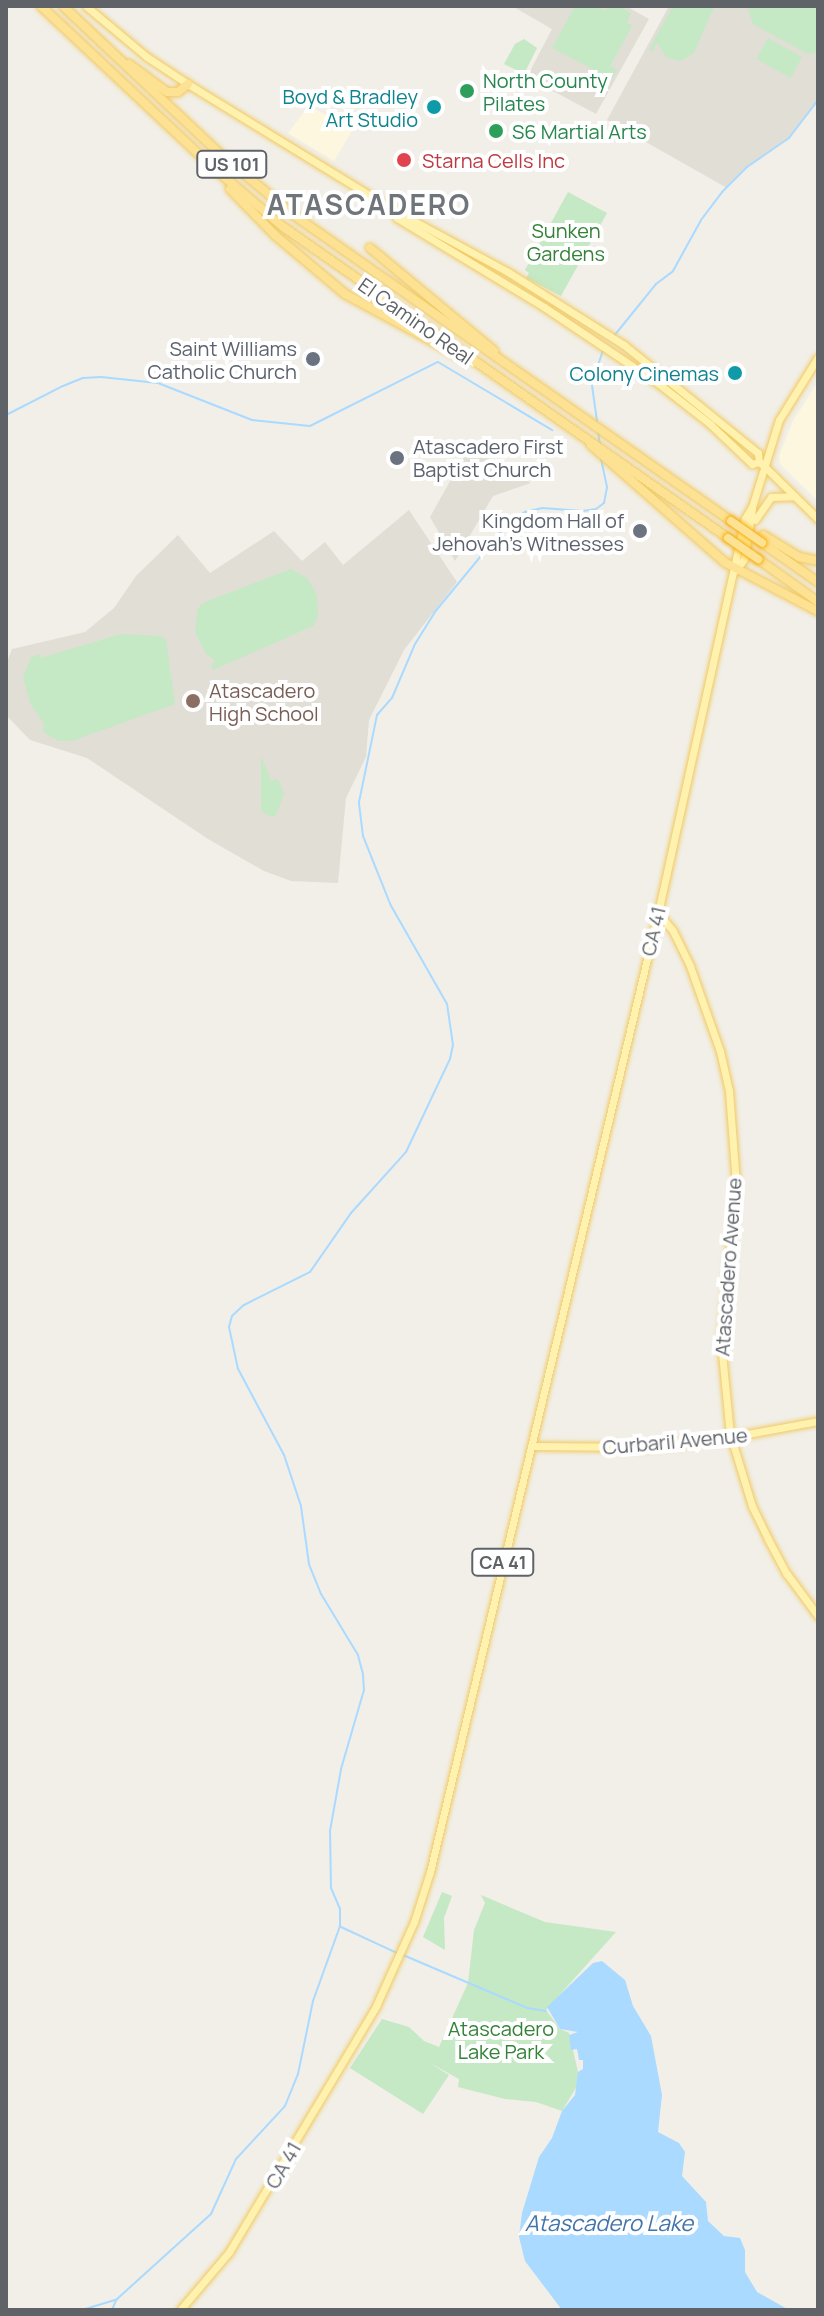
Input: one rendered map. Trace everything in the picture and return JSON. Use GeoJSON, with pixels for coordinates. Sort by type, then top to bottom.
{"type":"FeatureCollection","features":[{"type":"Feature","properties":{"kind":"highway","name":"El Camino Real"},"geometry":{"type":"LineString","coordinates":[[41,6],[209,164],[273,219],[598,451],[818,602]]}},
{"type":"Feature","properties":{"kind":"highway","name":"El Camino Real"},"geometry":{"type":"LineString","coordinates":[[63,6],[243,175],[373,272],[731,521],[749,528],[818,582]]}},
{"type":"Feature","properties":{"kind":"highway"},"geometry":{"type":"LineString","coordinates":[[124,62],[139,68],[167,92],[178,92],[188,84]]}},
{"type":"Feature","properties":{"kind":"highway"},"geometry":{"type":"LineString","coordinates":[[209,164],[246,208],[345,294],[479,365]]}},
{"type":"Feature","properties":{"kind":"highway"},"geometry":{"type":"LineString","coordinates":[[370,248],[528,380]]}},
{"type":"Feature","properties":{"kind":"highway"},"geometry":{"type":"LineString","coordinates":[[598,451],[736,570],[818,611]]}},
{"type":"Feature","properties":{"kind":"highway"},"geometry":{"type":"LineString","coordinates":[[763,539],[815,559]]}},
{"type":"Feature","properties":{"kind":"main road"},"geometry":{"type":"LineString","coordinates":[[86,6],[147,57],[188,84],[392,209],[402,211],[488,260],[612,338],[755,451],[761,464],[818,519]]}},
{"type":"Feature","properties":{"kind":"main road"},"geometry":{"type":"LineString","coordinates":[[392,209],[397,218],[614,353],[677,397],[752,464],[761,464]]}},
{"type":"Feature","properties":{"kind":"main road","name":"CA 41"},"geometry":{"type":"LineString","coordinates":[[736,570],[744,559],[761,464],[783,412],[818,357]]}},
{"type":"Feature","properties":{"kind":"main road"},"geometry":{"type":"LineString","coordinates":[[749,528],[767,499],[775,495],[795,497]]}},
{"type":"Feature","properties":{"kind":"main road","name":"CA 41"},"geometry":{"type":"LineString","coordinates":[[180,2310],[229,2252],[376,2006],[414,1922],[430,1872],[658,913],[736,570],[742,531],[752,507]]}},
{"type":"Feature","properties":{"kind":"main road","name":"Atascadero Avenue"},"geometry":{"type":"LineString","coordinates":[[658,913],[673,931],[690,966],[712,1022],[729,1091],[736,1184],[721,1343],[731,1437],[752,1506],[768,1539],[787,1574],[818,1616]]}},
{"type":"Feature","properties":{"kind":"main road","name":"Curbaril Avenue"},"geometry":{"type":"LineString","coordinates":[[531,1446],[632,1447],[731,1437],[818,1421]]}},
{"type":"Feature","properties":{"kind":"shaded area"},"geometry":{"type":"Polygon","coordinates":[[[512,6],[626,6],[649,19],[596,114],[527,77],[552,29],[512,6]]]}},
{"type":"Feature","properties":{"kind":"shaded area"},"geometry":{"type":"Polygon","coordinates":[[[669,6],[818,6],[818,100],[789,138],[747,167],[727,188],[607,120],[669,6]]]}},
{"type":"Feature","properties":{"kind":"shaded area"},"geometry":{"type":"Polygon","coordinates":[[[309,106],[353,129],[334,161],[288,133],[309,106]]]}},
{"type":"Feature","properties":{"kind":"shaded area"},"geometry":{"type":"Polygon","coordinates":[[[818,382],[818,501],[780,464],[779,456],[793,421],[818,382]]]}},
{"type":"Feature","properties":{"kind":"shaded area"},"geometry":{"type":"Polygon","coordinates":[[[469,447],[531,483],[493,496],[455,561],[430,517],[469,447]]]}},
{"type":"Feature","properties":{"kind":"shaded area","name":"Atascadero High School"},"geometry":{"type":"Polygon","coordinates":[[[409,510],[457,582],[404,650],[369,720],[366,757],[346,798],[338,883],[291,881],[264,871],[208,839],[87,758],[30,740],[7,716],[6,664],[12,649],[85,632],[114,608],[136,576],[178,535],[210,573],[274,531],[302,561],[325,542],[343,565],[409,510]]]}},
{"type":"Feature","properties":{"kind":"green space"},"geometry":{"type":"Polygon","coordinates":[[[575,6],[596,6],[605,11],[608,6],[618,6],[631,13],[627,22],[632,26],[610,66],[617,70],[612,79],[552,48],[575,6]]]}},
{"type":"Feature","properties":{"kind":"green space"},"geometry":{"type":"Polygon","coordinates":[[[673,6],[714,7],[694,53],[681,61],[667,58],[657,43],[652,52],[649,49],[673,6]]]}},
{"type":"Feature","properties":{"kind":"green space"},"geometry":{"type":"Polygon","coordinates":[[[747,6],[818,6],[818,52],[808,54],[753,24],[747,6]]]}},
{"type":"Feature","properties":{"kind":"green space"},"geometry":{"type":"Polygon","coordinates":[[[768,38],[802,57],[790,78],[756,59],[768,38]]]}},
{"type":"Feature","properties":{"kind":"green space"},"geometry":{"type":"Polygon","coordinates":[[[524,39],[537,48],[524,74],[504,64],[515,44],[524,39]]]}},
{"type":"Feature","properties":{"kind":"green space","name":"Sunken Gardens"},"geometry":{"type":"Polygon","coordinates":[[[568,192],[607,213],[561,296],[526,278],[529,273],[525,270],[568,192]]]}},
{"type":"Feature","properties":{"kind":"green space"},"geometry":{"type":"Polygon","coordinates":[[[291,569],[307,578],[317,595],[318,617],[313,626],[213,670],[211,664],[216,661],[206,654],[195,632],[198,608],[205,602],[291,569]]]}},
{"type":"Feature","properties":{"kind":"green space"},"geometry":{"type":"Polygon","coordinates":[[[121,634],[160,636],[166,640],[175,704],[72,741],[59,741],[43,732],[44,724],[30,703],[23,677],[31,657],[40,654],[41,658],[121,634]]]}},
{"type":"Feature","properties":{"kind":"green space"},"geometry":{"type":"Polygon","coordinates":[[[261,756],[271,780],[278,779],[284,794],[276,815],[271,817],[261,811],[261,756]]]}},
{"type":"Feature","properties":{"kind":"green space"},"geometry":{"type":"Polygon","coordinates":[[[442,1892],[452,1896],[444,1918],[445,1950],[423,1937],[442,1892]]]}},
{"type":"Feature","properties":{"kind":"green space","name":"Atascadero Lake Park"},"geometry":{"type":"Polygon","coordinates":[[[481,1895],[545,1922],[616,1932],[546,2010],[560,2029],[569,2033],[578,2072],[577,2086],[562,2111],[536,2102],[505,2099],[458,2087],[459,2079],[428,2062],[449,2075],[423,2114],[350,2068],[382,2019],[409,2027],[424,2041],[439,2047],[468,1983],[474,1930],[485,1903],[481,1895]]]}},
{"type":"Feature","properties":{"kind":"water","name":"Atascadero Lake"},"geometry":{"type":"Polygon","coordinates":[[[602,1961],[625,1980],[633,2006],[651,2036],[662,2095],[658,2132],[679,2143],[685,2152],[682,2176],[706,2202],[708,2221],[724,2236],[740,2238],[745,2250],[745,2272],[757,2292],[789,2310],[562,2310],[525,2261],[519,2237],[522,2213],[539,2157],[552,2138],[562,2111],[575,2095],[578,2072],[583,2069],[583,2060],[579,2060],[577,2049],[571,2050],[569,2035],[578,2032],[560,2029],[547,2007],[593,1963],[602,1961]]]}},
{"type":"Feature","properties":{"kind":"waterway"},"geometry":{"type":"LineString","coordinates":[[614,336],[656,284],[673,271],[701,220],[722,192],[747,167],[789,138],[818,100]]}},
{"type":"Feature","properties":{"kind":"waterway"},"geometry":{"type":"LineString","coordinates":[[597,421],[592,384],[603,350]]}},
{"type":"Feature","properties":{"kind":"waterway"},"geometry":{"type":"LineString","coordinates":[[6,415],[63,386],[83,378],[101,377],[158,383],[252,420],[310,426],[438,362],[552,430]]}},
{"type":"Feature","properties":{"kind":"waterway"},"geometry":{"type":"LineString","coordinates":[[598,432],[600,445]]}},
{"type":"Feature","properties":{"kind":"waterway"},"geometry":{"type":"LineString","coordinates":[[82,2310],[117,2299],[211,2214],[236,2159],[285,2106],[298,2074],[313,2001],[340,1926],[340,1909],[331,1888],[330,1831],[341,1769],[364,1690],[363,1674],[358,1655],[321,1594],[309,1564],[301,1506],[284,1455],[238,1369],[229,1327],[232,1316],[244,1305],[310,1272],[351,1213],[406,1152],[450,1059],[453,1045],[447,1004],[391,906],[363,836],[359,802],[377,715],[392,698],[415,644],[434,613],[509,522],[525,512],[542,508],[583,511],[596,509],[604,503],[607,487],[601,459]]}},
{"type":"Feature","properties":{"kind":"waterway"},"geometry":{"type":"LineString","coordinates":[[341,1927],[397,1953]]}},
{"type":"Feature","properties":{"kind":"waterway"},"geometry":{"type":"LineString","coordinates":[[403,1955],[527,2008],[546,2011]]}},
{"type":"Feature","properties":{"kind":"waterway"},"geometry":{"type":"LineString","coordinates":[[112,2310],[116,2300]]}},
{"type":"Feature","properties":{"kind":"place","name":"North County Pilates"},"geometry":{"type":"Point","coordinates":[467,91]}},
{"type":"Feature","properties":{"kind":"place","name":"Boyd & Bradley Art Studio"},"geometry":{"type":"Point","coordinates":[434,107]}},
{"type":"Feature","properties":{"kind":"place","name":"S6 Martial Arts"},"geometry":{"type":"Point","coordinates":[496,131]}},
{"type":"Feature","properties":{"kind":"place","name":"Starna Cells Inc"},"geometry":{"type":"Point","coordinates":[404,160]}},
{"type":"Feature","properties":{"kind":"place","name":"Saint Williams Catholic Church"},"geometry":{"type":"Point","coordinates":[313,359]}},
{"type":"Feature","properties":{"kind":"place","name":"Colony Cinemas"},"geometry":{"type":"Point","coordinates":[735,373]}},
{"type":"Feature","properties":{"kind":"place","name":"Atascadero First Baptist Church"},"geometry":{"type":"Point","coordinates":[397,458]}},
{"type":"Feature","properties":{"kind":"place","name":"Kingdom Hall of Jehovah's Witnesses"},"geometry":{"type":"Point","coordinates":[640,531]}},
{"type":"Feature","properties":{"kind":"place","name":"Atascadero High School"},"geometry":{"type":"Point","coordinates":[193,701]}},
{"type":"Feature","properties":{"kind":"district","name":"ATASCADERO"},"geometry":{"type":"Point","coordinates":[369,204]}}]}
